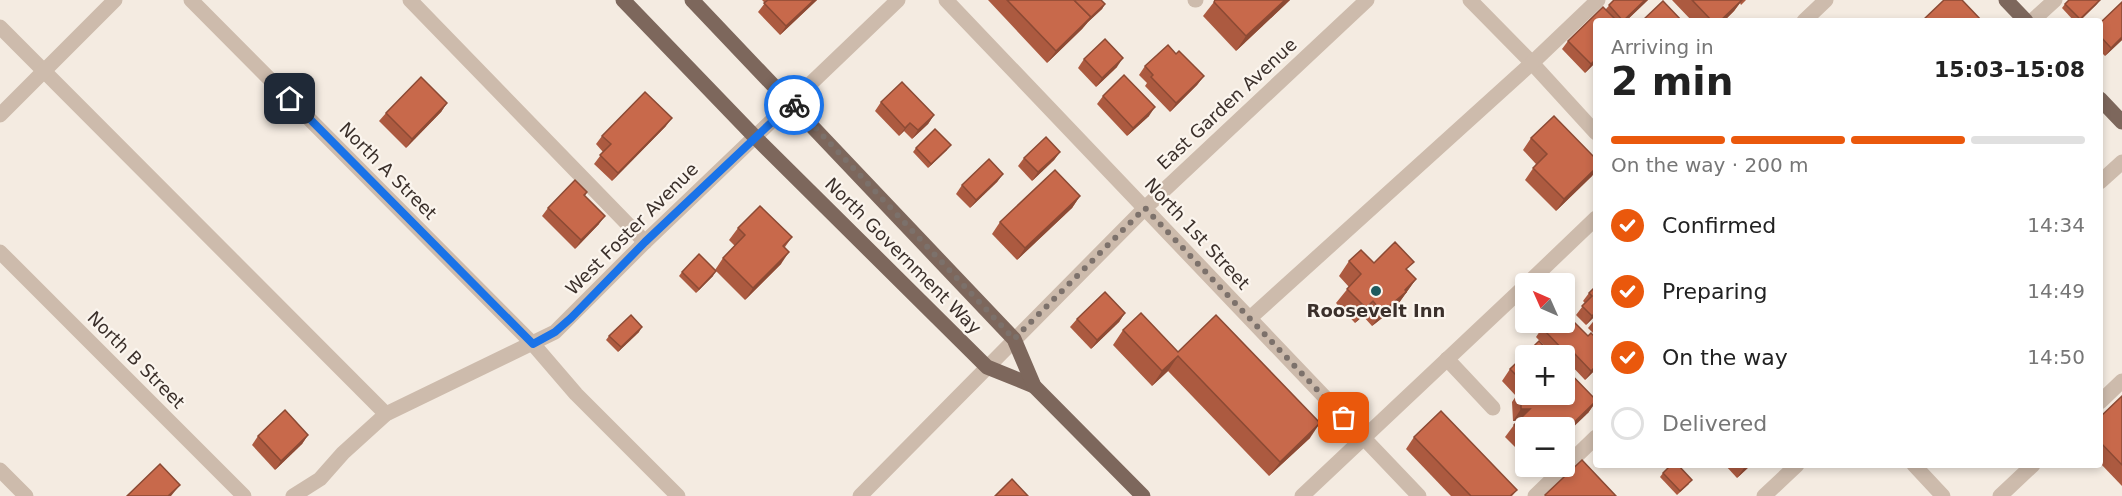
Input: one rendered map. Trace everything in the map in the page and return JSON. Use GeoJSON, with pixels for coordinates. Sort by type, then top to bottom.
{"type":"FeatureCollection","features":[{"type":"Feature","properties":{"kind":"main road","name":"North Government Way"},"geometry":{"type":"LineString","coordinates":[[623,0],[755,137],[987,367],[1034,386]]}},
{"type":"Feature","properties":{"kind":"main road","name":"North Government Way"},"geometry":{"type":"LineString","coordinates":[[692,0],[1014,339],[1034,386],[1143,496]]}},
{"type":"Feature","properties":{"kind":"main road"},"geometry":{"type":"LineString","coordinates":[[2006,0],[2023,18]]}},
{"type":"Feature","properties":{"kind":"main road"},"geometry":{"type":"LineString","coordinates":[[2103,102],[2122,122]]}},
{"type":"Feature","properties":{"kind":"street"},"geometry":{"type":"LineString","coordinates":[[0,115],[115,0]]}},
{"type":"Feature","properties":{"kind":"street","name":"North A Street"},"geometry":{"type":"LineString","coordinates":[[191,0],[533,344],[576,394],[678,496]]}},
{"type":"Feature","properties":{"kind":"street"},"geometry":{"type":"LineString","coordinates":[[410,0],[645,242]]}},
{"type":"Feature","properties":{"kind":"street"},"geometry":{"type":"LineString","coordinates":[[755,137],[898,0]]}},
{"type":"Feature","properties":{"kind":"street","name":"North 1st Street"},"geometry":{"type":"LineString","coordinates":[[946,0],[1364,439],[1410,493]]}},
{"type":"Feature","properties":{"kind":"street","name":"East Garden Avenue"},"geometry":{"type":"LineString","coordinates":[[861,496],[1145,208],[1367,0]]}},
{"type":"Feature","properties":{"kind":"street"},"geometry":{"type":"LineString","coordinates":[[1470,0],[1593,130]]}},
{"type":"Feature","properties":{"kind":"street"},"geometry":{"type":"LineString","coordinates":[[1250,318],[1532,63],[1598,0]]}},
{"type":"Feature","properties":{"kind":"street"},"geometry":{"type":"LineString","coordinates":[[1807,18],[1826,0]]}},
{"type":"Feature","properties":{"kind":"street"},"geometry":{"type":"LineString","coordinates":[[2035,18],[2055,0]]}},
{"type":"Feature","properties":{"kind":"street"},"geometry":{"type":"LineString","coordinates":[[0,27],[386,414]]}},
{"type":"Feature","properties":{"kind":"street","name":"West Foster Avenue"},"geometry":{"type":"LineString","coordinates":[[293,496],[321,479],[343,453],[386,414],[402,404],[555,332],[755,137]]}},
{"type":"Feature","properties":{"kind":"street"},"geometry":{"type":"LineString","coordinates":[[2103,179],[2122,162]]}},
{"type":"Feature","properties":{"kind":"street"},"geometry":{"type":"LineString","coordinates":[[1538,273],[1593,221]]}},
{"type":"Feature","properties":{"kind":"street","name":"North B Street"},"geometry":{"type":"LineString","coordinates":[[0,252],[244,496]]}},
{"type":"Feature","properties":{"kind":"street"},"geometry":{"type":"LineString","coordinates":[[1302,496],[1515,294]]}},
{"type":"Feature","properties":{"kind":"street"},"geometry":{"type":"LineString","coordinates":[[1447,359],[1493,408]]}},
{"type":"Feature","properties":{"kind":"street"},"geometry":{"type":"LineString","coordinates":[[2103,399],[2122,382]]}},
{"type":"Feature","properties":{"kind":"street"},"geometry":{"type":"LineString","coordinates":[[1535,496],[1593,440]]}},
{"type":"Feature","properties":{"kind":"street"},"geometry":{"type":"LineString","coordinates":[[1764,496],[1794,468]]}},
{"type":"Feature","properties":{"kind":"street"},"geometry":{"type":"LineString","coordinates":[[1917,468],[1944,496]]}},
{"type":"Feature","properties":{"kind":"street"},"geometry":{"type":"LineString","coordinates":[[2000,496],[2030,468]]}},
{"type":"Feature","properties":{"kind":"street"},"geometry":{"type":"LineString","coordinates":[[0,470],[26,496]]}},
{"type":"Feature","properties":{"kind":"building"},"geometry":{"type":"Polygon","coordinates":[[[768,0],[814,0],[786,26],[764,3],[768,0]]]}},
{"type":"Feature","properties":{"kind":"building"},"geometry":{"type":"Polygon","coordinates":[[[1007,0],[1074,0],[1091,17],[1056,51],[1007,0]]]}},
{"type":"Feature","properties":{"kind":"building"},"geometry":{"type":"Polygon","coordinates":[[[1074,0],[1101,0],[1105,4],[1090,18],[1074,0]]]}},
{"type":"Feature","properties":{"kind":"building"},"geometry":{"type":"Polygon","coordinates":[[[1215,0],[1285,0],[1246,36],[1214,2],[1215,0]]]}},
{"type":"Feature","properties":{"kind":"building"},"geometry":{"type":"Polygon","coordinates":[[[1614,0],[1645,0],[1626,18],[1620,18],[1609,5],[1614,0]]]}},
{"type":"Feature","properties":{"kind":"building"},"geometry":{"type":"Polygon","coordinates":[[[1692,0],[1742,0],[1723,18],[1709,18],[1692,0]]]}},
{"type":"Feature","properties":{"kind":"building"},"geometry":{"type":"Polygon","coordinates":[[[1944,0],[1962,0],[1979,18],[1925,18],[1944,0]]]}},
{"type":"Feature","properties":{"kind":"building"},"geometry":{"type":"Polygon","coordinates":[[[2069,0],[2100,0],[2081,18],[2065,4],[2069,0]]]}},
{"type":"Feature","properties":{"kind":"building"},"geometry":{"type":"Polygon","coordinates":[[[1663,1],[1679,18],[1645,18],[1663,1]]]}},
{"type":"Feature","properties":{"kind":"building"},"geometry":{"type":"Polygon","coordinates":[[[2122,2],[2122,37],[2111,48],[2103,39],[2103,20],[2122,2]]]}},
{"type":"Feature","properties":{"kind":"building"},"geometry":{"type":"Polygon","coordinates":[[[1603,7],[1614,18],[1593,18],[1593,62],[1591,64],[1568,41],[1603,7]]]}},
{"type":"Feature","properties":{"kind":"building"},"geometry":{"type":"Polygon","coordinates":[[[1105,39],[1123,58],[1102,78],[1084,59],[1105,39]]]}},
{"type":"Feature","properties":{"kind":"building"},"geometry":{"type":"Polygon","coordinates":[[[1168,45],[1176,54],[1179,51],[1204,76],[1176,103],[1151,77],[1153,75],[1145,66],[1168,45]]]}},
{"type":"Feature","properties":{"kind":"building"},"geometry":{"type":"Polygon","coordinates":[[[1124,75],[1155,107],[1133,128],[1103,96],[1124,75]]]}},
{"type":"Feature","properties":{"kind":"building"},"geometry":{"type":"Polygon","coordinates":[[[421,77],[447,103],[412,139],[386,113],[421,77]]]}},
{"type":"Feature","properties":{"kind":"building"},"geometry":{"type":"Polygon","coordinates":[[[902,82],[934,115],[918,130],[910,123],[905,128],[881,102],[902,82]]]}},
{"type":"Feature","properties":{"kind":"building"},"geometry":{"type":"Polygon","coordinates":[[[645,92],[672,118],[618,173],[600,155],[611,144],[602,136],[645,92]]]}},
{"type":"Feature","properties":{"kind":"building"},"geometry":{"type":"Polygon","coordinates":[[[1554,116],[1593,156],[1593,171],[1564,199],[1533,168],[1547,154],[1531,138],[1554,116]]]}},
{"type":"Feature","properties":{"kind":"building"},"geometry":{"type":"Polygon","coordinates":[[[935,129],[951,145],[931,164],[916,148],[935,129]]]}},
{"type":"Feature","properties":{"kind":"building"},"geometry":{"type":"Polygon","coordinates":[[[1046,137],[1060,152],[1038,172],[1024,158],[1046,137]]]}},
{"type":"Feature","properties":{"kind":"building"},"geometry":{"type":"Polygon","coordinates":[[[989,159],[1003,174],[976,200],[962,185],[989,159]]]}},
{"type":"Feature","properties":{"kind":"building"},"geometry":{"type":"Polygon","coordinates":[[[1055,170],[1080,196],[1025,248],[1000,222],[1055,170]]]}},
{"type":"Feature","properties":{"kind":"building"},"geometry":{"type":"Polygon","coordinates":[[[575,180],[587,192],[584,195],[605,216],[581,240],[548,208],[575,180]]]}},
{"type":"Feature","properties":{"kind":"building"},"geometry":{"type":"Polygon","coordinates":[[[760,206],[792,237],[783,246],[789,252],[753,288],[723,258],[745,235],[738,228],[760,206]]]}},
{"type":"Feature","properties":{"kind":"building","name":"Roosevelt Inn"},"geometry":{"type":"Polygon","coordinates":[[[1395,242],[1414,262],[1406,269],[1416,279],[1405,290],[1406,292],[1382,312],[1373,301],[1366,308],[1347,289],[1361,274],[1349,261],[1361,250],[1374,263],[1395,242]]]}},
{"type":"Feature","properties":{"kind":"building"},"geometry":{"type":"Polygon","coordinates":[[[699,254],[716,271],[699,289],[682,272],[699,254]]]}},
{"type":"Feature","properties":{"kind":"building"},"geometry":{"type":"Polygon","coordinates":[[[1593,289],[1592,316],[1582,306],[1592,296],[1589,293],[1593,289]]]}},
{"type":"Feature","properties":{"kind":"building"},"geometry":{"type":"Polygon","coordinates":[[[1105,292],[1125,313],[1097,340],[1077,319],[1105,292]]]}},
{"type":"Feature","properties":{"kind":"building"},"geometry":{"type":"Polygon","coordinates":[[[1141,313],[1178,352],[1216,315],[1320,423],[1280,462],[1178,356],[1162,371],[1123,330],[1141,313]]]}},
{"type":"Feature","properties":{"kind":"building"},"geometry":{"type":"Polygon","coordinates":[[[631,315],[642,327],[621,347],[609,336],[631,315]]]}},
{"type":"Feature","properties":{"kind":"building"},"geometry":{"type":"Polygon","coordinates":[[[1575,323],[1588,336],[1591,333],[1593,335],[1593,369],[1591,371],[1575,354],[1575,345],[1558,345],[1547,333],[1575,333],[1575,323]]]}},
{"type":"Feature","properties":{"kind":"building"},"geometry":{"type":"Polygon","coordinates":[[[1515,364],[1515,374],[1510,369],[1515,364]]]}},
{"type":"Feature","properties":{"kind":"building"},"geometry":{"type":"Polygon","coordinates":[[[1575,378],[1593,397],[1593,404],[1575,421],[1575,417],[1522,417],[1530,409],[1521,409],[1521,405],[1575,405],[1575,378]]]}},
{"type":"Feature","properties":{"kind":"building"},"geometry":{"type":"Polygon","coordinates":[[[2122,396],[2122,465],[2103,445],[2103,414],[2122,396]]]}},
{"type":"Feature","properties":{"kind":"building"},"geometry":{"type":"Polygon","coordinates":[[[285,410],[308,435],[281,461],[258,436],[285,410]]]}},
{"type":"Feature","properties":{"kind":"building"},"geometry":{"type":"Polygon","coordinates":[[[1441,411],[1517,490],[1510,496],[1471,496],[1414,437],[1441,411]]]}},
{"type":"Feature","properties":{"kind":"building"},"geometry":{"type":"Polygon","coordinates":[[[1582,460],[1616,496],[1545,495],[1564,477],[1575,477],[1575,467],[1582,460]]]}},
{"type":"Feature","properties":{"kind":"building"},"geometry":{"type":"Polygon","coordinates":[[[160,464],[180,485],[168,496],[127,496],[160,464]]]}},
{"type":"Feature","properties":{"kind":"building"},"geometry":{"type":"Polygon","coordinates":[[[1668,468],[1681,468],[1692,480],[1680,491],[1663,473],[1668,468]]]}},
{"type":"Feature","properties":{"kind":"building"},"geometry":{"type":"Polygon","coordinates":[[[1012,479],[1028,496],[995,496],[1012,479]]]}},
{"type":"Feature","properties":{"kind":"way so far"},"geometry":{"type":"LineString","coordinates":[[794,105],[1014,339],[1145,208],[1344,418]]}},
{"type":"Feature","properties":{"kind":"place","name":"Roosevelt Inn"},"geometry":{"type":"Point","coordinates":[1376,291]}},
{"type":"Feature","properties":{"kind":"route"},"geometry":{"type":"LineString","coordinates":[[290,99],[533,344],[555,332],[571,318],[720,170],[792,103],[794,105]]}}]}
